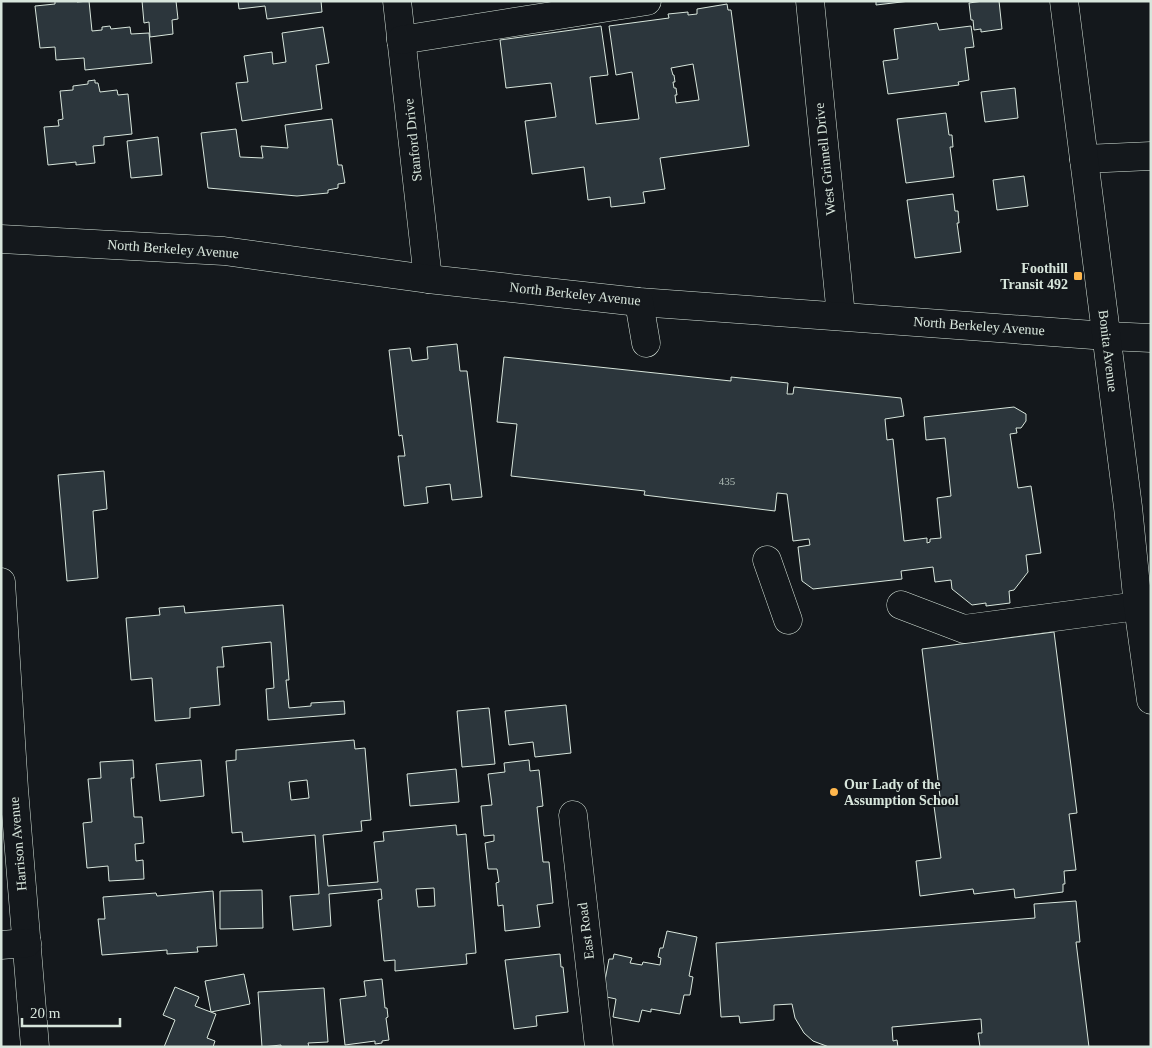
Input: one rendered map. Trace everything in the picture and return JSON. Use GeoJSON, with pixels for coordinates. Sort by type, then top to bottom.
{"type":"FeatureCollection","features":[{"type":"Feature","properties":{"kind":"street","name":"Stanford Drive"},"geometry":{"type":"LineString","coordinates":[[397,1],[428,278]]}},
{"type":"Feature","properties":{"kind":"street"},"geometry":{"type":"LineString","coordinates":[[402,40],[648,1]]}},
{"type":"Feature","properties":{"kind":"street","name":"West Grinnell Drive"},"geometry":{"type":"LineString","coordinates":[[810,1],[841,316]]}},
{"type":"Feature","properties":{"kind":"street","name":"Bonita Avenue"},"geometry":{"type":"LineString","coordinates":[[1064,1],[1143,617],[1151,700]]}},
{"type":"Feature","properties":{"kind":"street"},"geometry":{"type":"LineString","coordinates":[[1084,159],[1151,156]]}},
{"type":"Feature","properties":{"kind":"street","name":"North Berkeley Avenue"},"geometry":{"type":"LineString","coordinates":[[1,239],[224,251],[428,278],[639,302],[1151,338]]}},
{"type":"Feature","properties":{"kind":"street"},"geometry":{"type":"LineString","coordinates":[[639,302],[646,343]]}},
{"type":"Feature","properties":{"kind":"street"},"geometry":{"type":"LineString","coordinates":[[767,560],[788,620]]}},
{"type":"Feature","properties":{"kind":"street","name":"Harrison Avenue"},"geometry":{"type":"LineString","coordinates":[[1,582],[14,944],[35,1047]]}},
{"type":"Feature","properties":{"kind":"street"},"geometry":{"type":"LineString","coordinates":[[901,605],[964,629],[1143,617]]}},
{"type":"Feature","properties":{"kind":"street","name":"East Road"},"geometry":{"type":"LineString","coordinates":[[573,816],[599,1047]]}},
{"type":"Feature","properties":{"kind":"building"},"geometry":{"type":"Polygon","coordinates":[[[55,1],[89,1],[92,31],[102,30],[102,27],[110,26],[111,29],[130,27],[131,34],[149,33],[152,63],[85,70],[84,58],[56,60],[55,47],[40,48],[35,6],[55,4],[55,1]]]}},
{"type":"Feature","properties":{"kind":"building"},"geometry":{"type":"Polygon","coordinates":[[[142,1],[176,1],[178,19],[172,20],[173,34],[150,37],[149,22],[144,23],[142,1]]]}},
{"type":"Feature","properties":{"kind":"building"},"geometry":{"type":"Polygon","coordinates":[[[238,1],[321,1],[322,12],[267,19],[265,6],[239,9],[238,1]]]}},
{"type":"Feature","properties":{"kind":"building"},"geometry":{"type":"Polygon","coordinates":[[[876,1],[910,1],[876,5],[876,1]]]}},
{"type":"Feature","properties":{"kind":"building"},"geometry":{"type":"Polygon","coordinates":[[[999,1],[1002,29],[981,32],[981,29],[974,30],[969,3],[999,1]]]}},
{"type":"Feature","properties":{"kind":"building"},"geometry":{"type":"Polygon","coordinates":[[[727,4],[728,10],[731,10],[749,146],[660,158],[665,189],[643,192],[645,203],[611,207],[610,197],[588,200],[584,167],[532,174],[525,121],[556,117],[551,83],[506,88],[500,40],[601,26],[608,75],[590,77],[596,124],[639,119],[632,72],[616,75],[609,26],[669,18],[668,14],[688,12],[688,15],[697,14],[697,9],[727,4]],[[693,64],[671,68],[677,95],[675,95],[676,103],[699,100],[693,64]]]}},
{"type":"Feature","properties":{"kind":"building"},"geometry":{"type":"Polygon","coordinates":[[[937,23],[939,30],[971,26],[974,47],[965,48],[969,80],[958,82],[959,85],[888,94],[883,61],[898,59],[894,29],[937,23]]]}},
{"type":"Feature","properties":{"kind":"building"},"geometry":{"type":"Polygon","coordinates":[[[323,27],[329,63],[316,65],[322,109],[242,121],[236,83],[248,82],[244,56],[272,52],[273,64],[286,62],[282,33],[323,27]]]}},
{"type":"Feature","properties":{"kind":"building"},"geometry":{"type":"Polygon","coordinates":[[[95,80],[95,83],[98,83],[100,92],[117,90],[118,95],[128,94],[132,134],[104,137],[104,145],[93,146],[95,163],[76,165],[76,162],[48,165],[44,127],[59,126],[58,120],[63,119],[60,91],[73,90],[73,86],[88,84],[88,81],[95,80]]]}},
{"type":"Feature","properties":{"kind":"building"},"geometry":{"type":"Polygon","coordinates":[[[1015,88],[1018,118],[985,122],[981,92],[1015,88]]]}},
{"type":"Feature","properties":{"kind":"building"},"geometry":{"type":"Polygon","coordinates":[[[946,113],[949,135],[952,135],[953,147],[950,147],[954,177],[906,183],[897,119],[946,113]]]}},
{"type":"Feature","properties":{"kind":"building"},"geometry":{"type":"Polygon","coordinates":[[[332,119],[338,165],[342,165],[345,183],[338,184],[338,188],[328,190],[328,193],[297,196],[208,188],[201,133],[236,129],[240,157],[263,158],[261,146],[288,148],[285,125],[332,119]]]}},
{"type":"Feature","properties":{"kind":"building"},"geometry":{"type":"Polygon","coordinates":[[[158,137],[162,175],[131,178],[127,141],[158,137]]]}},
{"type":"Feature","properties":{"kind":"building"},"geometry":{"type":"Polygon","coordinates":[[[1024,176],[1028,206],[997,210],[993,180],[1024,176]]]}},
{"type":"Feature","properties":{"kind":"building"},"geometry":{"type":"Polygon","coordinates":[[[953,194],[955,211],[958,211],[959,223],[957,223],[961,252],[915,258],[907,200],[953,194]]]}},
{"type":"Feature","properties":{"kind":"building"},"geometry":{"type":"Polygon","coordinates":[[[457,344],[460,371],[467,371],[482,497],[452,500],[450,484],[426,487],[428,503],[404,506],[398,456],[405,456],[402,435],[399,436],[389,350],[410,348],[412,361],[428,359],[427,347],[457,344]]]}},
{"type":"Feature","properties":{"kind":"building"},"geometry":{"type":"Polygon","coordinates":[[[504,357],[731,381],[731,377],[788,383],[787,394],[793,394],[794,387],[901,398],[904,416],[885,419],[887,440],[893,439],[904,541],[927,538],[927,543],[930,542],[930,539],[941,538],[937,498],[951,496],[945,438],[926,440],[924,417],[1014,407],[1026,414],[1026,421],[1021,428],[1016,428],[1017,433],[1010,434],[1018,488],[1031,486],[1041,553],[1026,555],[1028,572],[1014,590],[1009,591],[1010,603],[986,606],[986,603],[972,605],[952,589],[951,580],[935,582],[933,567],[901,571],[902,579],[813,589],[802,581],[798,547],[810,545],[809,539],[793,541],[787,494],[777,493],[775,511],[644,495],[645,491],[511,476],[517,424],[497,422],[504,357]]]}},
{"type":"Feature","properties":{"kind":"building"},"geometry":{"type":"Polygon","coordinates":[[[104,471],[107,509],[93,511],[98,578],[67,581],[58,475],[104,471]]]}},
{"type":"Feature","properties":{"kind":"building"},"geometry":{"type":"Polygon","coordinates":[[[283,605],[289,680],[286,680],[289,708],[311,706],[311,703],[344,701],[345,714],[268,720],[266,689],[274,688],[271,642],[222,647],[224,667],[217,667],[220,705],[190,708],[190,718],[155,721],[152,678],[131,680],[126,618],[160,615],[159,608],[184,606],[185,613],[283,605]]]}},
{"type":"Feature","properties":{"kind":"building"},"geometry":{"type":"Polygon","coordinates":[[[1054,632],[1077,813],[1069,814],[1076,870],[1064,871],[1065,884],[1063,884],[1063,892],[1015,898],[1014,889],[974,894],[973,889],[920,896],[916,861],[941,858],[934,806],[941,805],[922,649],[1054,632]]]}},
{"type":"Feature","properties":{"kind":"building"},"geometry":{"type":"Polygon","coordinates":[[[566,705],[571,753],[535,757],[533,742],[509,745],[505,711],[566,705]]]}},
{"type":"Feature","properties":{"kind":"building"},"geometry":{"type":"Polygon","coordinates":[[[489,708],[495,764],[462,767],[457,711],[489,708]]]}},
{"type":"Feature","properties":{"kind":"building"},"geometry":{"type":"Polygon","coordinates":[[[354,740],[355,749],[365,748],[371,820],[361,821],[362,831],[323,835],[328,886],[378,882],[374,842],[384,841],[383,832],[456,825],[457,835],[466,834],[476,953],[466,954],[467,964],[395,971],[395,960],[384,961],[378,900],[382,899],[381,889],[329,894],[331,926],[293,930],[290,896],[319,894],[315,835],[243,842],[242,832],[232,833],[226,761],[236,760],[236,750],[354,740]],[[307,780],[289,782],[291,800],[309,798],[307,780]],[[434,888],[416,889],[418,907],[435,906],[434,888]]]}},
{"type":"Feature","properties":{"kind":"building"},"geometry":{"type":"Polygon","coordinates":[[[133,760],[134,778],[131,778],[134,817],[142,817],[144,843],[135,844],[136,861],[143,860],[144,879],[109,881],[108,866],[87,868],[83,823],[92,822],[88,779],[101,778],[100,762],[133,760]]]}},
{"type":"Feature","properties":{"kind":"building"},"geometry":{"type":"Polygon","coordinates":[[[201,760],[204,796],[160,801],[156,764],[201,760]]]}},
{"type":"Feature","properties":{"kind":"building"},"geometry":{"type":"Polygon","coordinates":[[[529,760],[530,771],[539,770],[543,806],[537,807],[543,862],[549,862],[553,903],[537,905],[540,927],[505,931],[503,905],[498,906],[496,883],[499,882],[497,869],[488,869],[485,843],[494,841],[494,835],[484,836],[481,806],[492,805],[488,774],[505,772],[504,763],[529,760]]]}},
{"type":"Feature","properties":{"kind":"building"},"geometry":{"type":"Polygon","coordinates":[[[456,769],[459,802],[410,806],[407,774],[456,769]]]}},
{"type":"Feature","properties":{"kind":"building"},"geometry":{"type":"Polygon","coordinates":[[[262,890],[263,928],[220,929],[220,891],[262,890]]]}},
{"type":"Feature","properties":{"kind":"building"},"geometry":{"type":"Polygon","coordinates":[[[213,891],[217,946],[197,947],[198,952],[167,954],[167,950],[102,955],[98,919],[105,919],[103,897],[156,893],[157,896],[213,891]]]}},
{"type":"Feature","properties":{"kind":"building"},"geometry":{"type":"Polygon","coordinates":[[[1076,901],[1080,942],[1076,942],[1089,1047],[980,1047],[978,1033],[982,1033],[981,1019],[892,1027],[893,1041],[897,1040],[898,1047],[829,1047],[813,1041],[804,1033],[795,1018],[792,1004],[774,1005],[774,1020],[740,1023],[739,1016],[721,1017],[716,943],[1035,918],[1034,904],[1076,901]]]}},
{"type":"Feature","properties":{"kind":"building"},"geometry":{"type":"Polygon","coordinates":[[[667,931],[697,937],[689,976],[693,977],[690,995],[684,995],[680,1014],[651,1009],[651,1012],[642,1010],[639,1022],[613,1017],[616,999],[602,996],[609,959],[613,959],[614,954],[632,958],[630,963],[642,965],[643,962],[660,965],[661,958],[658,957],[660,948],[663,948],[667,931]]]}},
{"type":"Feature","properties":{"kind":"building"},"geometry":{"type":"Polygon","coordinates":[[[560,954],[568,1012],[536,1016],[537,1026],[514,1029],[505,960],[560,954]]]}},
{"type":"Feature","properties":{"kind":"building"},"geometry":{"type":"Polygon","coordinates":[[[244,974],[250,1004],[211,1012],[205,981],[244,974]]]}},
{"type":"Feature","properties":{"kind":"building"},"geometry":{"type":"Polygon","coordinates":[[[382,979],[385,1008],[387,1008],[388,1017],[386,1018],[389,1040],[375,1044],[375,1041],[345,1045],[340,999],[366,996],[364,981],[382,979]]]}},
{"type":"Feature","properties":{"kind":"building"},"geometry":{"type":"Polygon","coordinates":[[[175,987],[199,997],[195,1006],[216,1014],[207,1038],[215,1041],[213,1047],[164,1047],[175,1020],[163,1015],[175,987]]]}},
{"type":"Feature","properties":{"kind":"building"},"geometry":{"type":"Polygon","coordinates":[[[324,988],[328,1042],[308,1043],[309,1047],[281,1047],[281,1045],[262,1047],[258,992],[324,988]]]}},
{"type":"Feature","properties":{"kind":"place","name":"Foothill Transit 492"},"geometry":{"type":"Point","coordinates":[1078,276]}},
{"type":"Feature","properties":{"kind":"place","name":"Our Lady of the Assumption School"},"geometry":{"type":"Point","coordinates":[834,792]}}]}
